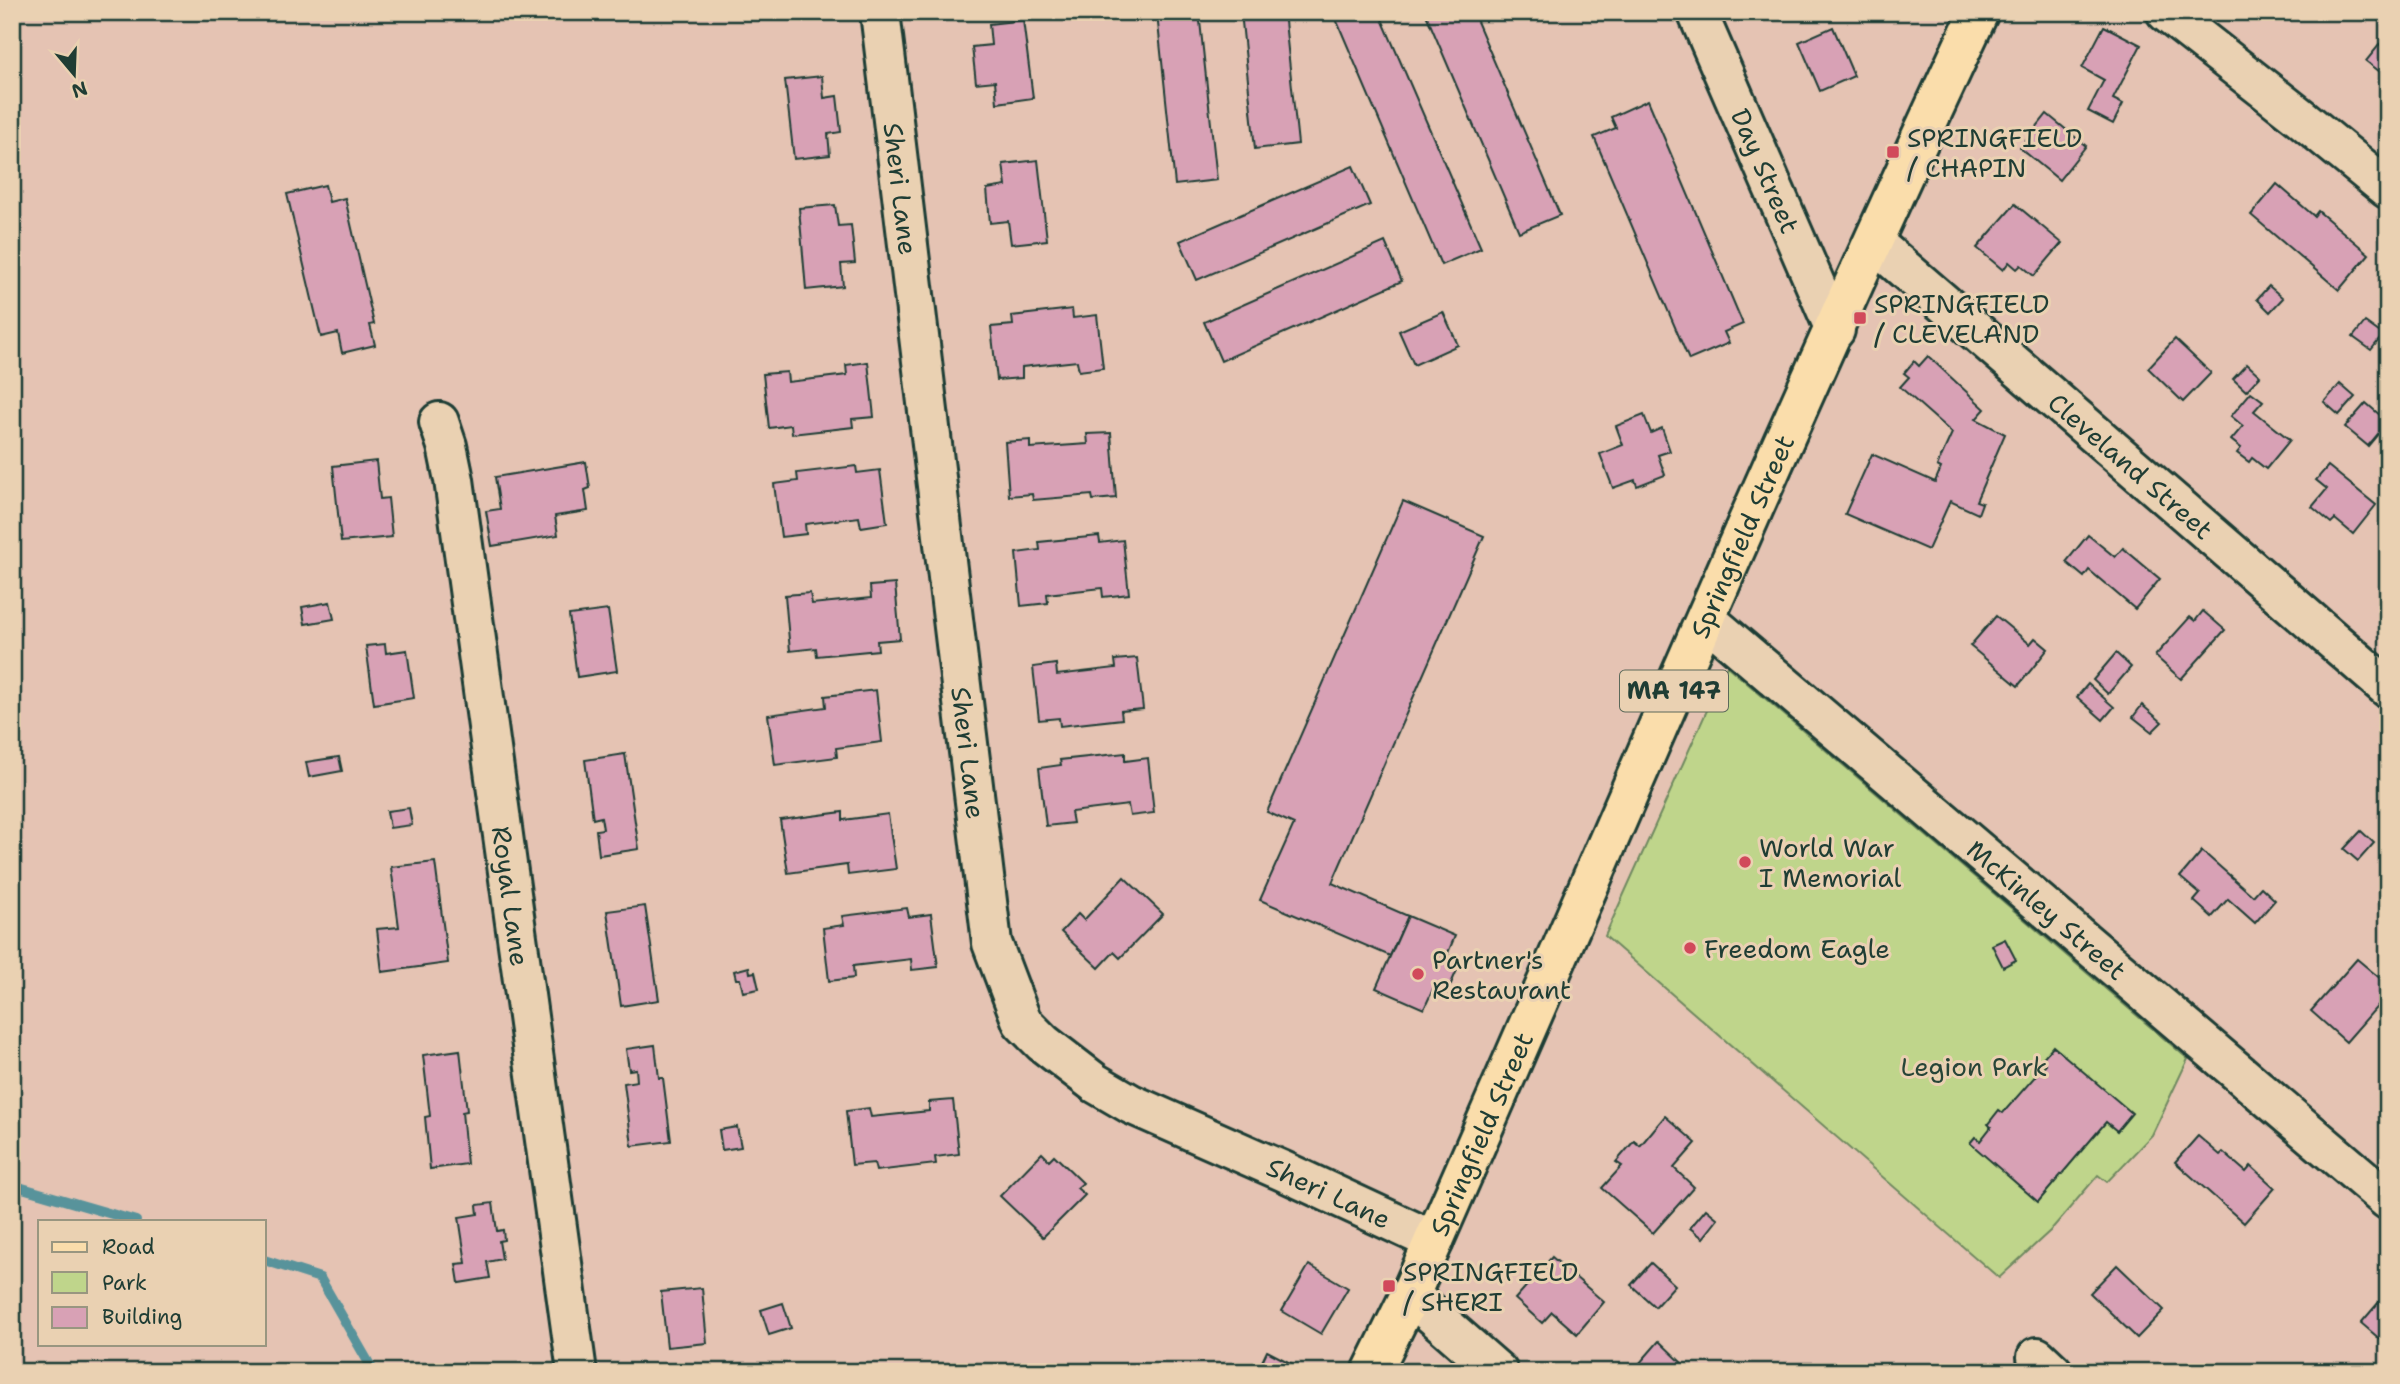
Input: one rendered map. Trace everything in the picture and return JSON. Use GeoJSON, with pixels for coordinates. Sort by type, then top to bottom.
{"type":"FeatureCollection","features":[{"type":"Feature","properties":{"kind":"main road","name":"Springfield Street"},"geometry":{"type":"LineString","coordinates":[[1372,1372],[1410,1295],[1706,619],[1979,12]]}},
{"type":"Feature","properties":{"kind":"street","name":"Sheri Lane"},"geometry":{"type":"LineString","coordinates":[[880,12],[992,943],[1022,1021],[1068,1064],[1131,1104],[1434,1241]]}},
{"type":"Feature","properties":{"kind":"street","name":"Day Street"},"geometry":{"type":"LineString","coordinates":[[1697,12],[1835,330]]}},
{"type":"Feature","properties":{"kind":"street"},"geometry":{"type":"LineString","coordinates":[[2166,12],[2388,189]]}},
{"type":"Feature","properties":{"kind":"street","name":"Cleveland Street"},"geometry":{"type":"LineString","coordinates":[[1874,243],[2388,688]]}},
{"type":"Feature","properties":{"kind":"street","name":"Royal Lane"},"geometry":{"type":"LineString","coordinates":[[439,422],[454,480],[577,1372]]}},
{"type":"Feature","properties":{"kind":"street","name":"McKinley Street"},"geometry":{"type":"LineString","coordinates":[[1706,619],[2388,1200]]}},
{"type":"Feature","properties":{"kind":"street"},"geometry":{"type":"LineString","coordinates":[[1410,1295],[1497,1372]]}},
{"type":"Feature","properties":{"kind":"green space","name":"Legion Park"},"geometry":{"type":"Polygon","coordinates":[[[1727,666],[2188,1059],[2152,1135],[2107,1182],[2098,1175],[2050,1231],[1999,1278],[1605,936],[1727,666]]]}},
{"type":"Feature","properties":{"kind":"building"},"geometry":{"type":"Polygon","coordinates":[[[777,12],[815,12],[815,14],[778,18],[777,12]]]}},
{"type":"Feature","properties":{"kind":"building"},"geometry":{"type":"Polygon","coordinates":[[[1199,12],[1217,180],[1175,185],[1157,14],[1199,12]]]}},
{"type":"Feature","properties":{"kind":"building"},"geometry":{"type":"Polygon","coordinates":[[[1241,12],[1284,12],[1298,144],[1255,149],[1241,12]]]}},
{"type":"Feature","properties":{"kind":"building"},"geometry":{"type":"Polygon","coordinates":[[[1333,12],[1379,12],[1481,248],[1441,265],[1333,12]]]}},
{"type":"Feature","properties":{"kind":"building"},"geometry":{"type":"Polygon","coordinates":[[[1425,12],[1473,12],[1560,215],[1519,232],[1425,12]]]}},
{"type":"Feature","properties":{"kind":"building"},"geometry":{"type":"Polygon","coordinates":[[[1023,20],[1033,98],[997,103],[995,81],[976,83],[972,47],[991,45],[989,24],[1023,20]]]}},
{"type":"Feature","properties":{"kind":"building"},"geometry":{"type":"Polygon","coordinates":[[[2104,26],[2141,45],[2113,99],[2123,104],[2113,124],[2088,111],[2104,80],[2082,68],[2104,26]]]}},
{"type":"Feature","properties":{"kind":"building"},"geometry":{"type":"Polygon","coordinates":[[[1833,27],[1854,76],[1820,91],[1799,42],[1833,27]]]}},
{"type":"Feature","properties":{"kind":"building"},"geometry":{"type":"Polygon","coordinates":[[[2388,34],[2388,78],[2366,61],[2388,34]]]}},
{"type":"Feature","properties":{"kind":"building"},"geometry":{"type":"Polygon","coordinates":[[[822,76],[824,98],[837,96],[841,132],[828,134],[830,155],[794,159],[785,80],[822,76]]]}},
{"type":"Feature","properties":{"kind":"building"},"geometry":{"type":"Polygon","coordinates":[[[1648,100],[1743,324],[1724,332],[1729,343],[1689,360],[1594,137],[1616,128],[1611,117],[1648,100]]]}},
{"type":"Feature","properties":{"kind":"building"},"geometry":{"type":"Polygon","coordinates":[[[2047,114],[2086,146],[2059,180],[2020,148],[2047,114]]]}},
{"type":"Feature","properties":{"kind":"building"},"geometry":{"type":"Polygon","coordinates":[[[1038,160],[1047,240],[1011,244],[1008,221],[990,223],[987,189],[1006,186],[1003,164],[1038,160]]]}},
{"type":"Feature","properties":{"kind":"building"},"geometry":{"type":"Polygon","coordinates":[[[1353,166],[1370,205],[1197,280],[1180,241],[1353,166]]]}},
{"type":"Feature","properties":{"kind":"building"},"geometry":{"type":"Polygon","coordinates":[[[2277,184],[2314,216],[2318,211],[2369,254],[2339,290],[2251,215],[2277,184]]]}},
{"type":"Feature","properties":{"kind":"building"},"geometry":{"type":"Polygon","coordinates":[[[325,185],[329,202],[345,198],[374,324],[370,325],[375,345],[342,353],[338,333],[321,337],[287,194],[325,185]]]}},
{"type":"Feature","properties":{"kind":"building"},"geometry":{"type":"Polygon","coordinates":[[[2015,204],[2062,243],[2034,276],[2021,265],[2017,269],[2009,262],[2003,270],[1977,248],[2015,204]]]}},
{"type":"Feature","properties":{"kind":"building"},"geometry":{"type":"Polygon","coordinates":[[[835,205],[838,226],[851,225],[855,263],[841,264],[843,286],[806,290],[799,208],[835,205]]]}},
{"type":"Feature","properties":{"kind":"building"},"geometry":{"type":"Polygon","coordinates":[[[1385,242],[1402,281],[1221,361],[1204,322],[1385,242]]]}},
{"type":"Feature","properties":{"kind":"building"},"geometry":{"type":"Polygon","coordinates":[[[2269,286],[2283,298],[2270,312],[2257,299],[2269,286]]]}},
{"type":"Feature","properties":{"kind":"building"},"geometry":{"type":"Polygon","coordinates":[[[1072,309],[1073,318],[1097,315],[1103,368],[1079,371],[1077,361],[1022,367],[1022,378],[997,380],[991,327],[1013,325],[1012,316],[1072,309]]]}},
{"type":"Feature","properties":{"kind":"building"},"geometry":{"type":"Polygon","coordinates":[[[1443,312],[1458,345],[1414,365],[1399,331],[1443,312]]]}},
{"type":"Feature","properties":{"kind":"building"},"geometry":{"type":"Polygon","coordinates":[[[2365,322],[2383,335],[2371,350],[2353,337],[2365,322]]]}},
{"type":"Feature","properties":{"kind":"building"},"geometry":{"type":"Polygon","coordinates":[[[2175,339],[2211,373],[2183,402],[2148,368],[2175,339]]]}},
{"type":"Feature","properties":{"kind":"building"},"geometry":{"type":"Polygon","coordinates":[[[1928,356],[1985,409],[1976,419],[2005,434],[1976,501],[1982,503],[1978,514],[1950,501],[1928,550],[1845,514],[1872,454],[1935,482],[1941,468],[1937,466],[1952,433],[1900,387],[1909,377],[1904,373],[1914,361],[1919,366],[1928,356]]]}},
{"type":"Feature","properties":{"kind":"building"},"geometry":{"type":"Polygon","coordinates":[[[868,362],[874,417],[852,419],[853,427],[792,434],[791,425],[769,428],[763,374],[787,372],[788,382],[847,375],[846,365],[868,362]]]}},
{"type":"Feature","properties":{"kind":"building"},"geometry":{"type":"Polygon","coordinates":[[[2247,364],[2260,376],[2246,391],[2233,379],[2247,364]]]}},
{"type":"Feature","properties":{"kind":"building"},"geometry":{"type":"Polygon","coordinates":[[[2340,384],[2355,397],[2339,415],[2324,402],[2340,384]]]}},
{"type":"Feature","properties":{"kind":"building"},"geometry":{"type":"Polygon","coordinates":[[[2251,392],[2263,401],[2254,411],[2290,440],[2266,469],[2252,458],[2249,462],[2237,453],[2241,448],[2231,440],[2243,426],[2231,416],[2251,392]]]}},
{"type":"Feature","properties":{"kind":"building"},"geometry":{"type":"Polygon","coordinates":[[[2366,403],[2388,422],[2368,446],[2345,427],[2366,403]]]}},
{"type":"Feature","properties":{"kind":"building"},"geometry":{"type":"Polygon","coordinates":[[[1644,415],[1651,433],[1662,428],[1670,451],[1658,455],[1665,475],[1637,486],[1635,480],[1613,488],[1600,454],[1623,445],[1616,426],[1644,415]]]}},
{"type":"Feature","properties":{"kind":"building"},"geometry":{"type":"Polygon","coordinates":[[[1111,433],[1116,498],[1093,500],[1092,495],[1033,500],[1032,494],[1009,496],[1005,442],[1030,440],[1030,448],[1088,444],[1087,434],[1111,433]]]}},
{"type":"Feature","properties":{"kind":"building"},"geometry":{"type":"Polygon","coordinates":[[[376,461],[380,499],[388,498],[392,537],[341,542],[333,466],[376,461]]]}},
{"type":"Feature","properties":{"kind":"building"},"geometry":{"type":"Polygon","coordinates":[[[586,462],[590,488],[585,490],[588,511],[555,516],[558,535],[492,546],[486,511],[500,509],[495,477],[586,462]]]}},
{"type":"Feature","properties":{"kind":"building"},"geometry":{"type":"Polygon","coordinates":[[[856,466],[857,473],[880,470],[887,523],[861,527],[859,517],[805,524],[806,534],[781,537],[774,484],[798,481],[797,473],[856,466]]]}},
{"type":"Feature","properties":{"kind":"building"},"geometry":{"type":"Polygon","coordinates":[[[2328,466],[2376,505],[2353,534],[2335,519],[2331,523],[2312,507],[2327,489],[2316,480],[2328,466]]]}},
{"type":"Feature","properties":{"kind":"building"},"geometry":{"type":"Polygon","coordinates":[[[1403,501],[1484,536],[1332,883],[1408,916],[1390,956],[1260,900],[1294,824],[1267,812],[1403,501]]]}},
{"type":"Feature","properties":{"kind":"building"},"geometry":{"type":"Polygon","coordinates":[[[2088,535],[2115,557],[2123,548],[2160,579],[2135,609],[2089,570],[2084,577],[2066,562],[2088,535]]]}},
{"type":"Feature","properties":{"kind":"building"},"geometry":{"type":"Polygon","coordinates":[[[1099,536],[1100,543],[1123,540],[1129,594],[1103,597],[1102,588],[1047,594],[1048,603],[1021,606],[1016,553],[1040,550],[1039,542],[1099,536]]]}},
{"type":"Feature","properties":{"kind":"building"},"geometry":{"type":"Polygon","coordinates":[[[895,584],[900,639],[877,641],[878,650],[817,656],[816,648],[790,651],[785,595],[810,593],[812,604],[871,598],[870,586],[895,584]]]}},
{"type":"Feature","properties":{"kind":"building"},"geometry":{"type":"Polygon","coordinates":[[[330,602],[334,619],[305,624],[302,607],[330,602]]]}},
{"type":"Feature","properties":{"kind":"building"},"geometry":{"type":"Polygon","coordinates":[[[608,610],[617,671],[577,677],[569,615],[608,610]]]}},
{"type":"Feature","properties":{"kind":"building"},"geometry":{"type":"Polygon","coordinates":[[[2203,611],[2225,630],[2181,679],[2155,656],[2190,617],[2195,621],[2203,611]]]}},
{"type":"Feature","properties":{"kind":"building"},"geometry":{"type":"Polygon","coordinates":[[[1996,616],[2030,644],[2035,638],[2048,649],[2018,686],[1970,646],[1996,616]]]}},
{"type":"Feature","properties":{"kind":"building"},"geometry":{"type":"Polygon","coordinates":[[[385,644],[386,653],[407,650],[414,698],[374,704],[366,646],[385,644]]]}},
{"type":"Feature","properties":{"kind":"building"},"geometry":{"type":"Polygon","coordinates":[[[2116,653],[2131,667],[2108,694],[2093,680],[2116,653]]]}},
{"type":"Feature","properties":{"kind":"building"},"geometry":{"type":"Polygon","coordinates":[[[1137,658],[1143,709],[1121,711],[1122,719],[1060,726],[1059,718],[1039,720],[1033,667],[1056,664],[1057,675],[1116,668],[1115,660],[1137,658]]]}},
{"type":"Feature","properties":{"kind":"building"},"geometry":{"type":"Polygon","coordinates":[[[2088,684],[2114,707],[2103,720],[2077,697],[2088,684]]]}},
{"type":"Feature","properties":{"kind":"building"},"geometry":{"type":"Polygon","coordinates":[[[876,690],[882,742],[836,748],[837,757],[775,765],[768,715],[826,707],[825,696],[876,690]]]}},
{"type":"Feature","properties":{"kind":"building"},"geometry":{"type":"Polygon","coordinates":[[[2142,705],[2162,722],[2152,732],[2133,717],[2142,705]]]}},
{"type":"Feature","properties":{"kind":"building"},"geometry":{"type":"Polygon","coordinates":[[[1125,753],[1125,761],[1148,758],[1154,813],[1130,816],[1128,805],[1071,812],[1073,823],[1046,826],[1039,768],[1061,765],[1060,760],[1125,753]]]}},
{"type":"Feature","properties":{"kind":"building"},"geometry":{"type":"Polygon","coordinates":[[[625,754],[639,849],[599,855],[596,830],[603,829],[601,817],[593,819],[585,760],[625,754]]]}},
{"type":"Feature","properties":{"kind":"building"},"geometry":{"type":"Polygon","coordinates":[[[339,757],[342,771],[309,777],[306,762],[339,757]]]}},
{"type":"Feature","properties":{"kind":"building"},"geometry":{"type":"Polygon","coordinates":[[[409,808],[412,825],[390,828],[387,811],[409,808]]]}},
{"type":"Feature","properties":{"kind":"building"},"geometry":{"type":"Polygon","coordinates":[[[843,812],[843,820],[888,814],[896,869],[848,875],[847,865],[788,873],[780,820],[843,812]]]}},
{"type":"Feature","properties":{"kind":"building"},"geometry":{"type":"Polygon","coordinates":[[[2361,831],[2374,843],[2358,861],[2344,849],[2361,831]]]}},
{"type":"Feature","properties":{"kind":"building"},"geometry":{"type":"Polygon","coordinates":[[[2202,851],[2253,896],[2261,887],[2275,900],[2255,923],[2228,899],[2212,917],[2194,901],[2200,894],[2180,877],[2202,851]]]}},
{"type":"Feature","properties":{"kind":"building"},"geometry":{"type":"Polygon","coordinates":[[[435,862],[448,963],[382,972],[377,929],[399,927],[391,867],[435,862]]]}},
{"type":"Feature","properties":{"kind":"building"},"geometry":{"type":"Polygon","coordinates":[[[1124,877],[1163,914],[1120,958],[1114,952],[1099,968],[1061,932],[1078,914],[1084,920],[1124,877]]]}},
{"type":"Feature","properties":{"kind":"building"},"geometry":{"type":"Polygon","coordinates":[[[645,906],[659,1000],[621,1006],[607,911],[645,906]]]}},
{"type":"Feature","properties":{"kind":"building"},"geometry":{"type":"Polygon","coordinates":[[[907,908],[909,917],[931,914],[938,967],[912,970],[911,959],[853,966],[854,978],[829,981],[823,928],[844,925],[842,916],[907,908]]]}},
{"type":"Feature","properties":{"kind":"building","name":"Partner's Restaurant"},"geometry":{"type":"Polygon","coordinates":[[[1408,916],[1455,936],[1447,955],[1461,961],[1447,993],[1434,987],[1424,1009],[1376,988],[1408,916]]]}},
{"type":"Feature","properties":{"kind":"building"},"geometry":{"type":"Polygon","coordinates":[[[2005,939],[2016,960],[2003,967],[1992,945],[2005,939]]]}},
{"type":"Feature","properties":{"kind":"building"},"geometry":{"type":"Polygon","coordinates":[[[2357,959],[2388,985],[2388,994],[2346,1042],[2311,1011],[2357,959]]]}},
{"type":"Feature","properties":{"kind":"building"},"geometry":{"type":"Polygon","coordinates":[[[749,967],[750,973],[755,972],[759,989],[743,992],[740,979],[736,979],[734,971],[749,967]]]}},
{"type":"Feature","properties":{"kind":"building"},"geometry":{"type":"Polygon","coordinates":[[[655,1045],[659,1078],[663,1078],[671,1141],[632,1146],[624,1083],[637,1081],[636,1069],[629,1070],[626,1049],[655,1045]]]}},
{"type":"Feature","properties":{"kind":"building"},"geometry":{"type":"Polygon","coordinates":[[[2053,1046],[2132,1113],[2117,1131],[2106,1122],[2038,1202],[1970,1143],[1975,1137],[1980,1141],[1999,1110],[2003,1113],[2046,1064],[2041,1060],[2053,1046]]]}},
{"type":"Feature","properties":{"kind":"building"},"geometry":{"type":"Polygon","coordinates":[[[460,1050],[467,1111],[462,1112],[467,1164],[430,1169],[425,1117],[430,1116],[423,1055],[460,1050]]]}},
{"type":"Feature","properties":{"kind":"building"},"geometry":{"type":"Polygon","coordinates":[[[953,1100],[959,1154],[935,1157],[936,1164],[876,1171],[874,1163],[852,1165],[846,1111],[869,1108],[871,1117],[929,1111],[929,1102],[953,1100]]]}},
{"type":"Feature","properties":{"kind":"building"},"geometry":{"type":"Polygon","coordinates":[[[1665,1116],[1696,1143],[1674,1168],[1694,1187],[1653,1233],[1602,1188],[1622,1166],[1616,1162],[1634,1141],[1640,1146],[1665,1116]]]}},
{"type":"Feature","properties":{"kind":"building"},"geometry":{"type":"Polygon","coordinates":[[[737,1127],[741,1147],[722,1150],[719,1130],[737,1127]]]}},
{"type":"Feature","properties":{"kind":"building"},"geometry":{"type":"Polygon","coordinates":[[[2198,1136],[2220,1155],[2223,1152],[2246,1172],[2251,1166],[2275,1188],[2244,1223],[2175,1162],[2198,1136]]]}},
{"type":"Feature","properties":{"kind":"building"},"geometry":{"type":"Polygon","coordinates":[[[1042,1153],[1049,1160],[1054,1155],[1083,1183],[1077,1188],[1085,1195],[1043,1237],[1000,1196],[1042,1153]]]}},
{"type":"Feature","properties":{"kind":"building"},"geometry":{"type":"Polygon","coordinates":[[[493,1203],[497,1231],[503,1230],[504,1240],[499,1241],[502,1259],[487,1262],[490,1278],[459,1283],[456,1264],[466,1263],[459,1217],[478,1214],[477,1205],[493,1203]]]}},
{"type":"Feature","properties":{"kind":"building"},"geometry":{"type":"Polygon","coordinates":[[[1706,1209],[1718,1219],[1703,1238],[1690,1228],[1706,1209]]]}},
{"type":"Feature","properties":{"kind":"building"},"geometry":{"type":"Polygon","coordinates":[[[1552,1257],[1604,1302],[1577,1334],[1552,1312],[1542,1323],[1515,1299],[1552,1257]]]}},
{"type":"Feature","properties":{"kind":"building"},"geometry":{"type":"Polygon","coordinates":[[[1651,1263],[1675,1285],[1655,1307],[1631,1285],[1651,1263]]]}},
{"type":"Feature","properties":{"kind":"building"},"geometry":{"type":"Polygon","coordinates":[[[1309,1265],[1348,1288],[1321,1334],[1282,1311],[1309,1265]]]}},
{"type":"Feature","properties":{"kind":"building"},"geometry":{"type":"Polygon","coordinates":[[[2117,1265],[2164,1310],[2137,1338],[2090,1293],[2117,1265]]]}},
{"type":"Feature","properties":{"kind":"building"},"geometry":{"type":"Polygon","coordinates":[[[702,1288],[707,1343],[667,1347],[661,1292],[702,1288]]]}},
{"type":"Feature","properties":{"kind":"building"},"geometry":{"type":"Polygon","coordinates":[[[2385,1295],[2388,1298],[2388,1346],[2361,1323],[2385,1295]]]}},
{"type":"Feature","properties":{"kind":"building"},"geometry":{"type":"Polygon","coordinates":[[[783,1303],[791,1328],[769,1335],[761,1310],[783,1303]]]}},
{"type":"Feature","properties":{"kind":"building"},"geometry":{"type":"Polygon","coordinates":[[[1659,1341],[1682,1363],[1678,1368],[1682,1372],[1632,1372],[1659,1341]]]}},
{"type":"Feature","properties":{"kind":"building"},"geometry":{"type":"Polygon","coordinates":[[[1267,1351],[1306,1371],[1257,1372],[1267,1351]]]}},
{"type":"Feature","properties":{"kind":"waterway"},"geometry":{"type":"LineString","coordinates":[[12,1185],[133,1220]]}},
{"type":"Feature","properties":{"kind":"waterway"},"geometry":{"type":"LineString","coordinates":[[266,1261],[320,1278],[374,1372]]}},
{"type":"Feature","properties":{"kind":"place","name":"SPRINGFIELD / CHAPIN"},"geometry":{"type":"Point","coordinates":[1893,152]}},
{"type":"Feature","properties":{"kind":"place","name":"SPRINGFIELD / CLEVELAND"},"geometry":{"type":"Point","coordinates":[1860,318]}},
{"type":"Feature","properties":{"kind":"place","name":"World War I Memorial"},"geometry":{"type":"Point","coordinates":[1745,862]}},
{"type":"Feature","properties":{"kind":"place","name":"Freedom Eagle"},"geometry":{"type":"Point","coordinates":[1690,948]}},
{"type":"Feature","properties":{"kind":"place","name":"Partner's Restaurant"},"geometry":{"type":"Point","coordinates":[1418,974]}},
{"type":"Feature","properties":{"kind":"place","name":"SPRINGFIELD / SHERI"},"geometry":{"type":"Point","coordinates":[1389,1286]}}]}
